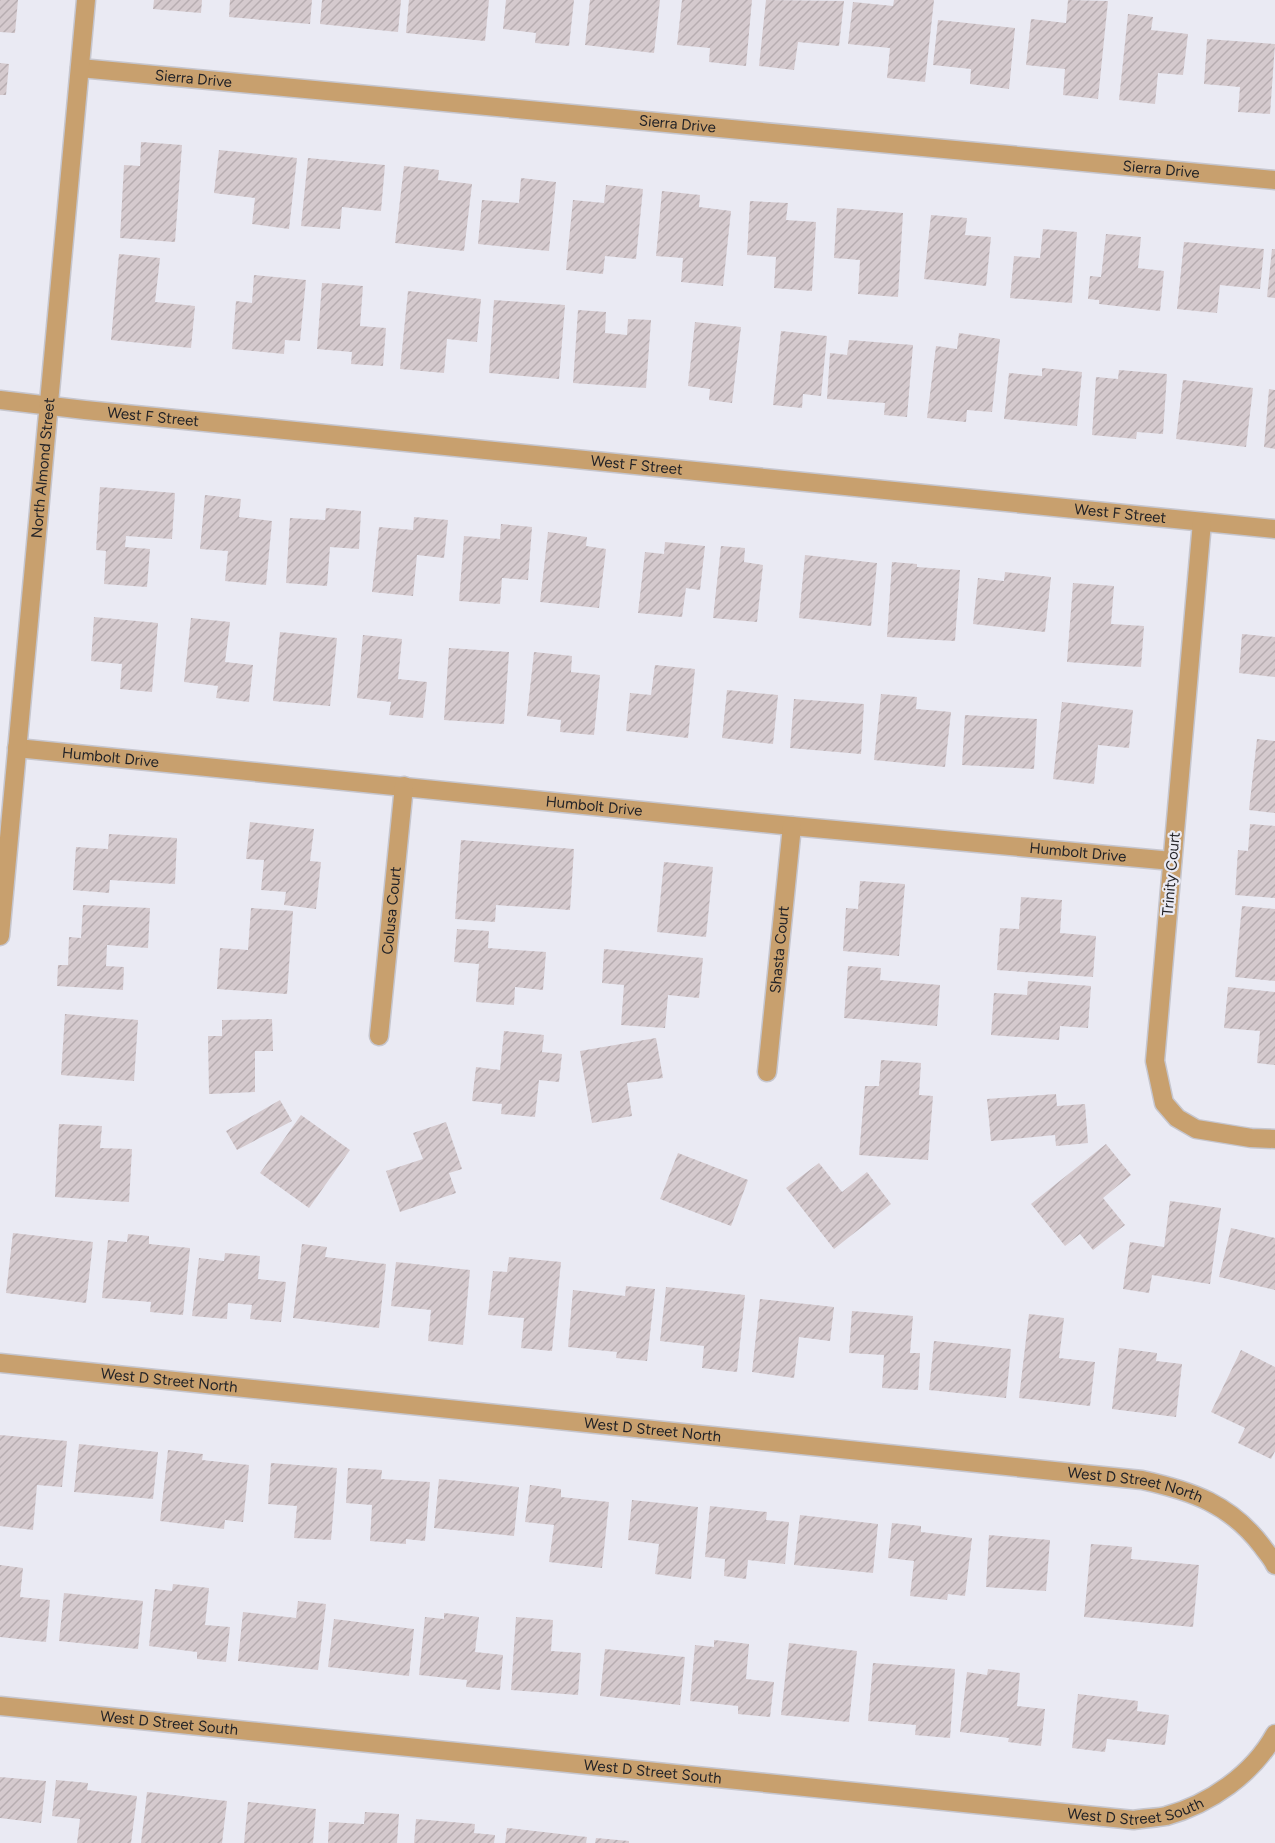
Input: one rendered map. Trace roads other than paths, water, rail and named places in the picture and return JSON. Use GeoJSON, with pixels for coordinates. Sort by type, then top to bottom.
{"type":"FeatureCollection","features":[{"type":"Feature","properties":{"kind":"street","name":"North Almond Street"},"geometry":{"type":"LineString","coordinates":[[0,936],[86,0]]}},
{"type":"Feature","properties":{"kind":"street","name":"Sierra Drive"},"geometry":{"type":"LineString","coordinates":[[80,68],[1275,180]]}},
{"type":"Feature","properties":{"kind":"street","name":"West F Street"},"geometry":{"type":"LineString","coordinates":[[0,400],[50,407],[1275,529]]}},
{"type":"Feature","properties":{"kind":"street","name":"Trinity Court"},"geometry":{"type":"LineString","coordinates":[[1202,522],[1155,1061],[1164,1103],[1177,1118],[1196,1129],[1251,1138],[1275,1139]]}},
{"type":"Feature","properties":{"kind":"street","name":"Humbolt Drive"},"geometry":{"type":"LineString","coordinates":[[17,747],[792,826],[1172,861]]}},
{"type":"Feature","properties":{"kind":"street","name":"Colusa Court"},"geometry":{"type":"LineString","coordinates":[[379,1036],[404,786]]}},
{"type":"Feature","properties":{"kind":"street","name":"Shasta Court"},"geometry":{"type":"LineString","coordinates":[[767,1072],[792,826]]}},
{"type":"Feature","properties":{"kind":"street","name":"West D Street North"},"geometry":{"type":"LineString","coordinates":[[0,1363],[1142,1480],[1191,1493],[1233,1515],[1252,1533],[1275,1565]]}},
{"type":"Feature","properties":{"kind":"street","name":"West D Street South"},"geometry":{"type":"LineString","coordinates":[[0,1706],[1134,1820],[1164,1816],[1212,1797],[1252,1765],[1275,1734]]}}]}
